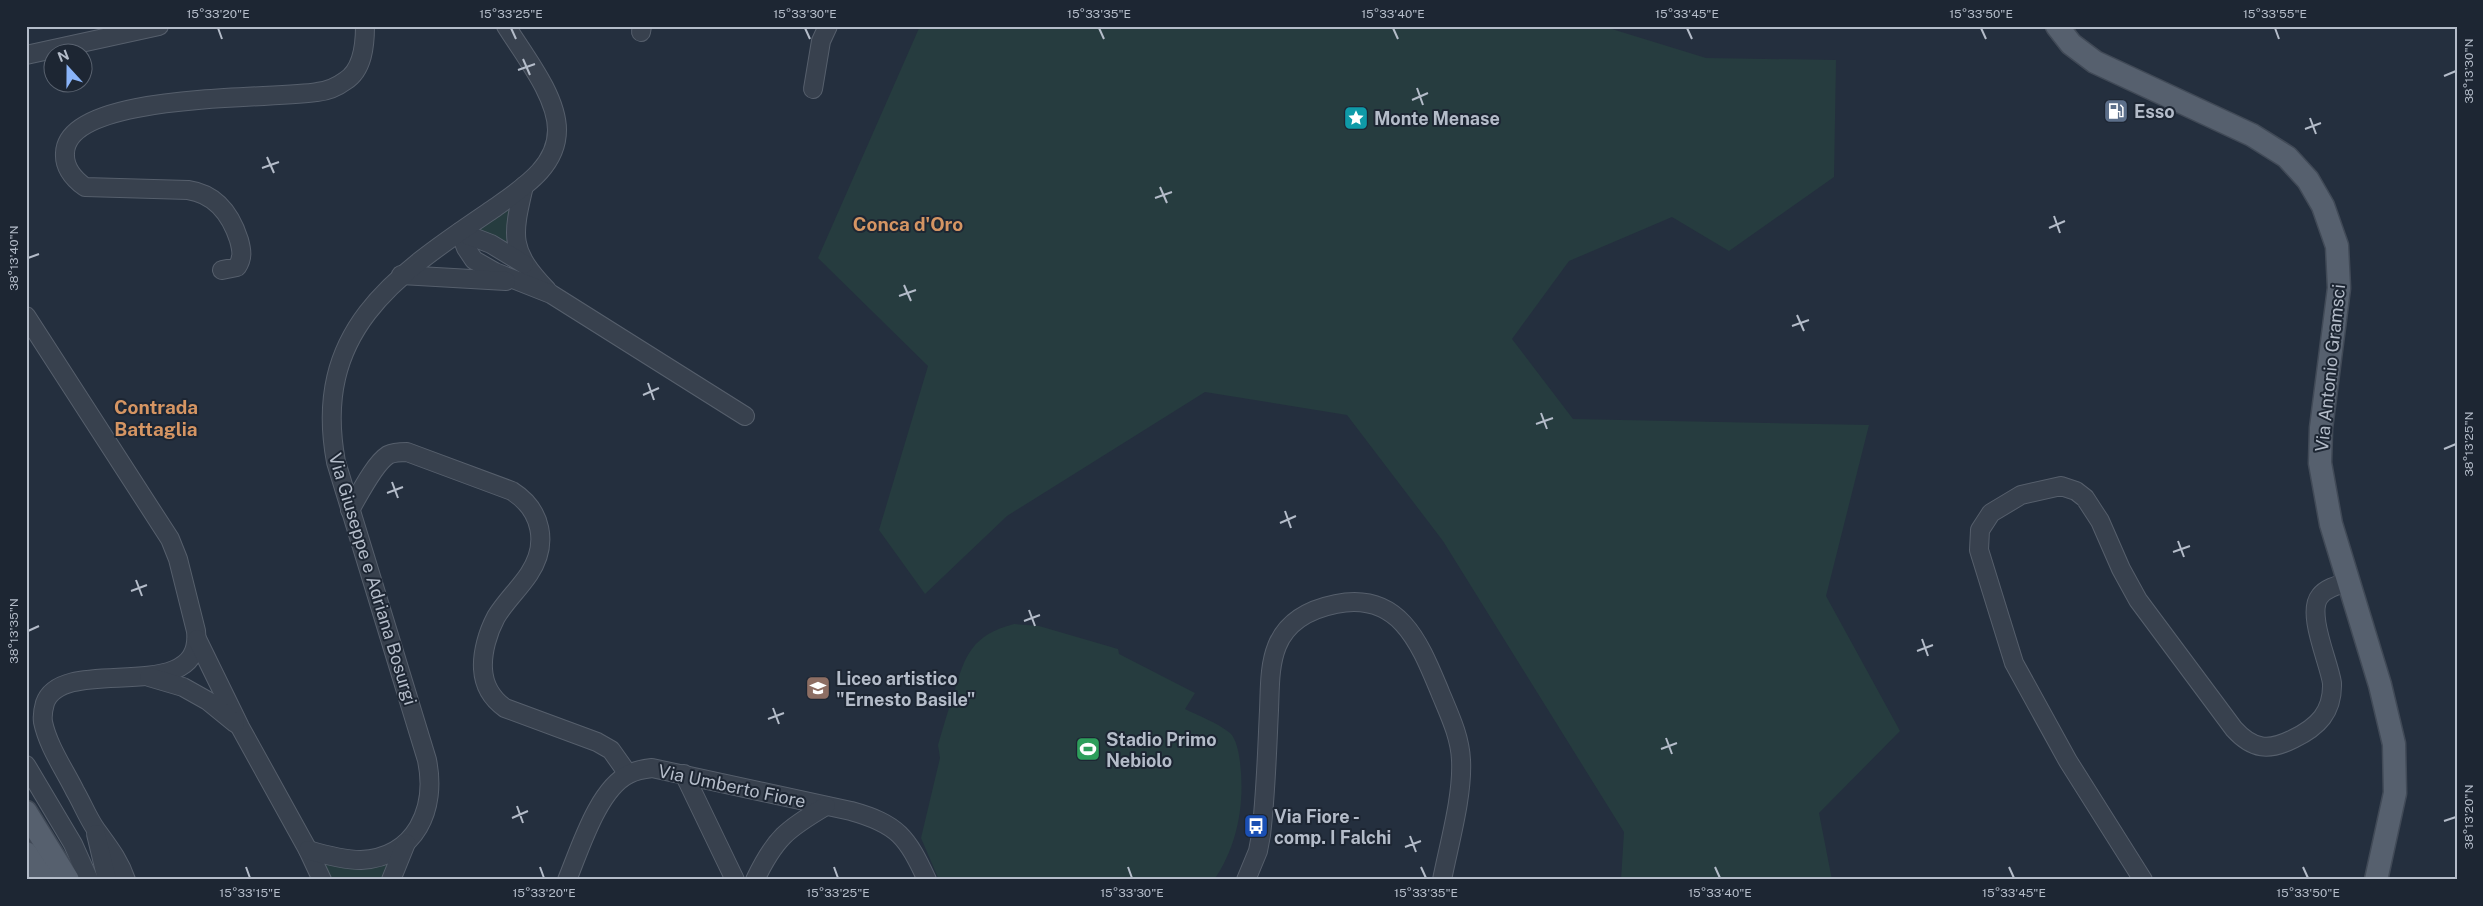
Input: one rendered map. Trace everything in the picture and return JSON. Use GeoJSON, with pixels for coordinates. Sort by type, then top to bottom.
{"type":"FeatureCollection","features":[{"type":"Feature","properties":{"kind":"main road","name":"Via Antonio Gramsci"},"geometry":{"type":"LineString","coordinates":[[2057,26],[2071,44],[2094,62],[2252,135],[2276,148],[2303,174],[2323,206],[2335,240],[2339,274],[2321,428],[2320,462],[2328,511],[2380,685],[2394,744],[2394,793],[2376,880]]}},
{"type":"Feature","properties":{"kind":"main road"},"geometry":{"type":"LineString","coordinates":[[26,812],[85,878]]}},
{"type":"Feature","properties":{"kind":"main road"},"geometry":{"type":"LineString","coordinates":[[26,853],[44,880]]}},
{"type":"Feature","properties":{"kind":"street"},"geometry":{"type":"LineString","coordinates":[[26,56],[158,26]]}},
{"type":"Feature","properties":{"kind":"street"},"geometry":{"type":"LineString","coordinates":[[222,270],[237,267],[241,261],[242,251],[234,224],[222,206],[196,191],[85,187],[72,175],[67,167],[65,145],[70,135],[78,128],[91,122],[151,105],[217,98],[299,94],[319,92],[335,87],[347,80],[361,60],[365,41],[365,26]]}},
{"type":"Feature","properties":{"kind":"street","name":"Via Giuseppe e Adriana Bosurgi"},"geometry":{"type":"LineString","coordinates":[[392,880],[406,843],[424,818],[430,792],[430,776],[333,449],[331,414],[334,383],[343,354],[365,314],[401,275],[524,186],[545,166],[551,155],[556,138],[557,121],[554,110],[538,78],[506,26]]}},
{"type":"Feature","properties":{"kind":"street"},"geometry":{"type":"LineString","coordinates":[[813,89],[821,41],[828,26]]}},
{"type":"Feature","properties":{"kind":"street"},"geometry":{"type":"LineString","coordinates":[[524,186],[515,234],[519,254],[524,264],[551,294]]}},
{"type":"Feature","properties":{"kind":"street"},"geometry":{"type":"LineString","coordinates":[[460,232],[491,244],[524,264]]}},
{"type":"Feature","properties":{"kind":"street"},"geometry":{"type":"LineString","coordinates":[[460,232],[466,248],[474,260],[495,272],[551,294],[745,416]]}},
{"type":"Feature","properties":{"kind":"street"},"geometry":{"type":"LineString","coordinates":[[401,275],[518,282]]}},
{"type":"Feature","properties":{"kind":"street"},"geometry":{"type":"LineString","coordinates":[[26,316],[170,539],[178,559],[197,639],[240,727],[308,850],[322,880]]}},
{"type":"Feature","properties":{"kind":"street"},"geometry":{"type":"LineString","coordinates":[[350,510],[379,464],[388,455],[398,452],[407,452],[512,491],[522,498],[531,507],[537,519],[541,542],[532,570],[496,618],[490,630],[483,659],[485,682],[495,701],[505,708],[598,742],[611,750],[628,774]]}},
{"type":"Feature","properties":{"kind":"street"},"geometry":{"type":"LineString","coordinates":[[2143,880],[2068,760],[2014,663],[1979,550],[1980,530],[1984,521],[1991,513],[2011,499],[2047,488],[2061,486],[2076,491],[2086,498],[2100,521],[2121,569],[2138,600],[2234,729],[2244,740],[2264,747],[2282,744],[2306,733],[2322,720],[2328,710],[2333,692],[2332,683],[2316,621],[2315,604],[2326,590],[2348,582]]}},
{"type":"Feature","properties":{"kind":"street"},"geometry":{"type":"LineString","coordinates":[[1246,880],[1258,851],[1261,835],[1270,680],[1277,645],[1284,633],[1296,621],[1310,612],[1323,607],[1353,602],[1384,609],[1407,626],[1423,649],[1454,725],[1461,758],[1461,770],[1442,880]]}},
{"type":"Feature","properties":{"kind":"street"},"geometry":{"type":"LineString","coordinates":[[126,880],[118,859],[94,827],[47,734],[43,720],[44,706],[47,699],[56,689],[70,682],[161,674],[178,667],[191,655],[197,639]]}},
{"type":"Feature","properties":{"kind":"street"},"geometry":{"type":"LineString","coordinates":[[144,676],[183,686],[208,701],[240,727]]}},
{"type":"Feature","properties":{"kind":"street"},"geometry":{"type":"LineString","coordinates":[[26,765],[73,844],[85,878]]}},
{"type":"Feature","properties":{"kind":"street","name":"Via Umberto Fiore"},"geometry":{"type":"LineString","coordinates":[[567,880],[601,803],[616,783],[628,774],[652,768],[868,816],[894,829],[904,838],[912,849],[927,880]]}},
{"type":"Feature","properties":{"kind":"street"},"geometry":{"type":"LineString","coordinates":[[684,774],[735,880]]}},
{"type":"Feature","properties":{"kind":"street"},"geometry":{"type":"LineString","coordinates":[[755,880],[770,850],[784,833],[826,806]]}},
{"type":"Feature","properties":{"kind":"street"},"geometry":{"type":"LineString","coordinates":[[94,827],[107,880]]}},
{"type":"Feature","properties":{"kind":"street","name":"Via Giuseppe e Adriana Bosurgi"},"geometry":{"type":"LineString","coordinates":[[308,850],[350,860],[363,860],[394,851],[406,843]]}},
{"type":"Feature","properties":{"kind":"green space"},"geometry":{"type":"Polygon","coordinates":[[[920,26],[1602,26],[1706,58],[1836,60],[1834,177],[1729,251],[1672,217],[1569,261],[1512,339],[1573,419],[1869,425],[1826,596],[1900,731],[1819,813],[1832,880],[1621,880],[1624,832],[1443,541],[1347,415],[1205,392],[1007,516],[925,594],[879,530],[928,366],[818,258],[920,26]]]}},
{"type":"Feature","properties":{"kind":"green space"},"geometry":{"type":"Polygon","coordinates":[[[511,208],[513,247],[477,231],[511,208]]]}},
{"type":"Feature","properties":{"kind":"green space","name":"Stadio Primo Nebiolo"},"geometry":{"type":"Polygon","coordinates":[[[1014,624],[1039,626],[1118,649],[1119,654],[1195,693],[1185,709],[1220,726],[1232,735],[1237,746],[1240,762],[1240,808],[1238,823],[1229,853],[1214,880],[939,880],[921,838],[940,758],[938,745],[962,668],[972,648],[988,634],[1014,624]]]}},
{"type":"Feature","properties":{"kind":"green space"},"geometry":{"type":"Polygon","coordinates":[[[326,862],[390,863],[382,880],[330,880],[323,864],[326,862]]]}},
{"type":"Feature","properties":{"kind":"place","name":"Esso"},"geometry":{"type":"Point","coordinates":[2116,111]}},
{"type":"Feature","properties":{"kind":"place","name":"Monte Menase"},"geometry":{"type":"Point","coordinates":[1356,118]}},
{"type":"Feature","properties":{"kind":"place","name":"Liceo artistico \"Ernesto Basile\""},"geometry":{"type":"Point","coordinates":[818,688]}},
{"type":"Feature","properties":{"kind":"place","name":"Stadio Primo Nebiolo"},"geometry":{"type":"Point","coordinates":[1088,749]}},
{"type":"Feature","properties":{"kind":"place","name":"Via Fiore - comp. I Falchi"},"geometry":{"type":"Point","coordinates":[1256,826]}},
{"type":"Feature","properties":{"kind":"district","name":"Conca d'Oro"},"geometry":{"type":"Point","coordinates":[908,224]}},
{"type":"Feature","properties":{"kind":"district","name":"Contrada Battaglia"},"geometry":{"type":"Point","coordinates":[156,418]}}]}
